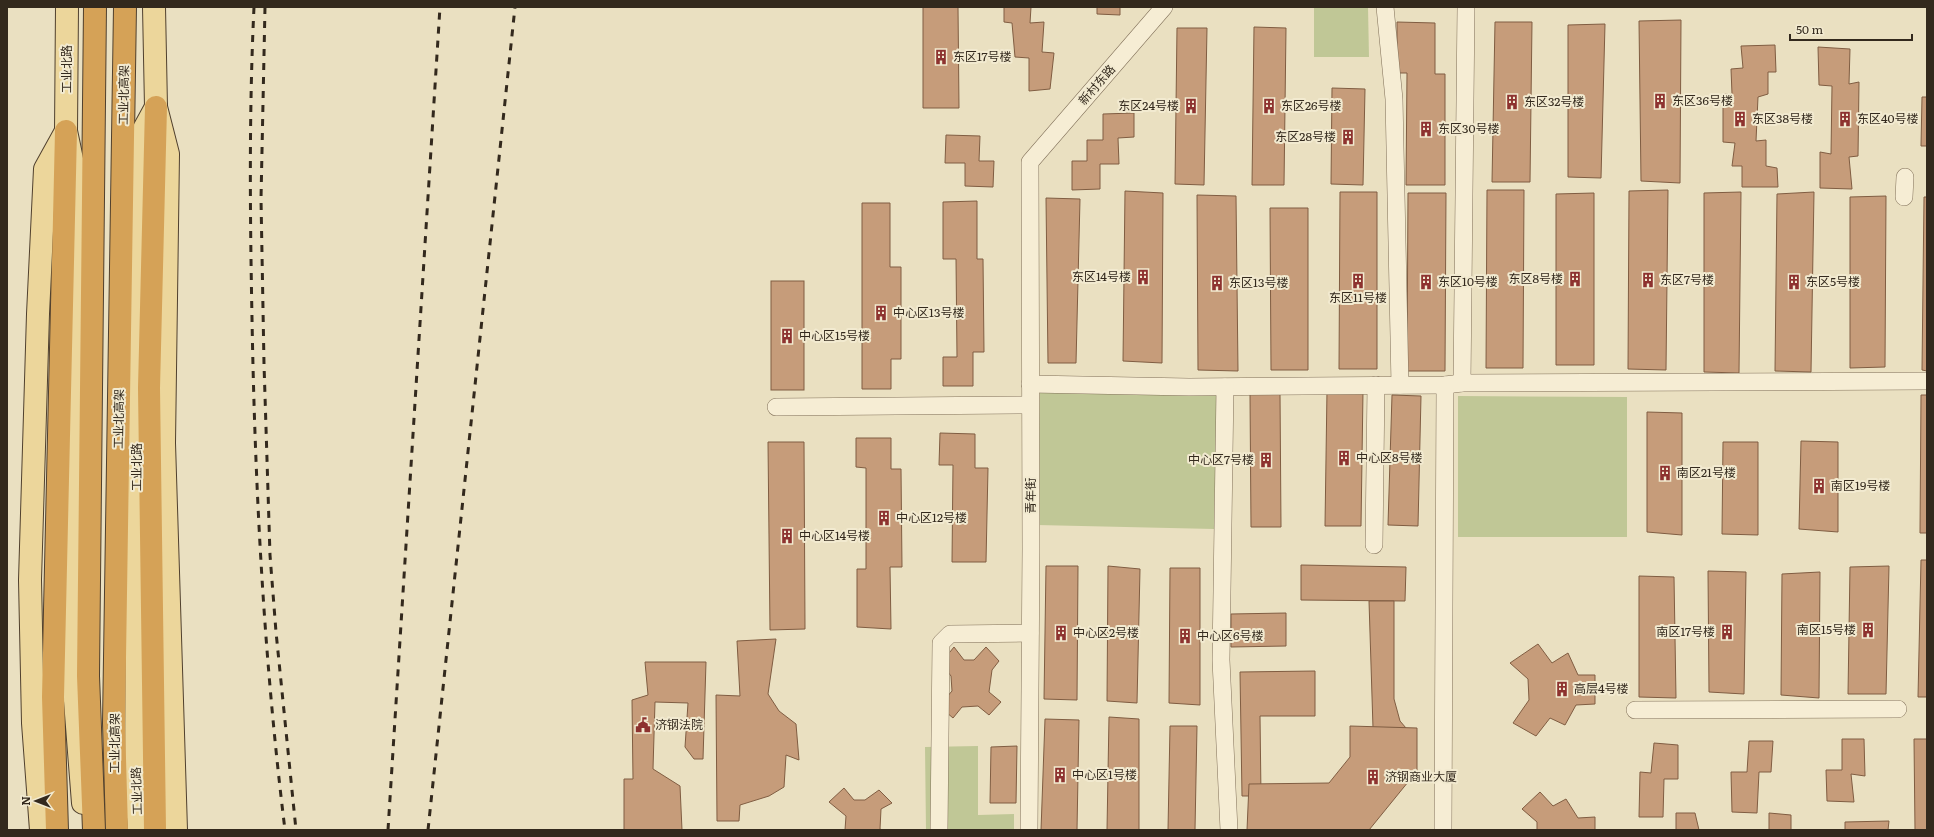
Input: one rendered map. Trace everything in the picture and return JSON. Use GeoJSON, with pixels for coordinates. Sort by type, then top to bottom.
{"type":"FeatureCollection","features":[{"type":"Feature","properties":{"kind":"highway","name":"工业北高架"},"geometry":{"type":"LineString","coordinates":[[94,830],[88,676],[95,7]]}},
{"type":"Feature","properties":{"kind":"highway","name":"工业北高架"},"geometry":{"type":"LineString","coordinates":[[117,830],[114,723],[125,7]]}},
{"type":"Feature","properties":{"kind":"highway"},"geometry":{"type":"LineString","coordinates":[[155,830],[149,388],[156,107]]}},
{"type":"Feature","properties":{"kind":"highway"},"geometry":{"type":"LineString","coordinates":[[57,830],[52,697],[66,131]]}},
{"type":"Feature","properties":{"kind":"main road","name":"工业北路"},"geometry":{"type":"LineString","coordinates":[[67,7],[66,131],[78,188],[73,674],[85,830]]}},
{"type":"Feature","properties":{"kind":"main road","name":"工业北路"},"geometry":{"type":"LineString","coordinates":[[154,7],[156,107],[168,154],[164,443],[176,830]]}},
{"type":"Feature","properties":{"kind":"main road","name":"工业北路"},"geometry":{"type":"LineString","coordinates":[[139,830],[136,791],[138,224],[144,129],[156,107]]}},
{"type":"Feature","properties":{"kind":"main road","name":"工业北路"},"geometry":{"type":"LineString","coordinates":[[42,830],[33,723],[30,580],[38,314],[45,169],[66,131]]}},
{"type":"Feature","properties":{"kind":"street","name":"新村东路"},"geometry":{"type":"LineString","coordinates":[[1030,162],[1164,7]]}},
{"type":"Feature","properties":{"kind":"street"},"geometry":{"type":"LineString","coordinates":[[1385,7],[1394,99],[1400,385]]}},
{"type":"Feature","properties":{"kind":"street"},"geometry":{"type":"LineString","coordinates":[[1462,383],[1466,7]]}},
{"type":"Feature","properties":{"kind":"street","name":"青年街"},"geometry":{"type":"LineString","coordinates":[[1029,830],[1032,548],[1030,405],[1030,162]]}},
{"type":"Feature","properties":{"kind":"street"},"geometry":{"type":"LineString","coordinates":[[1904,197],[1905,177]]}},
{"type":"Feature","properties":{"kind":"street"},"geometry":{"type":"LineString","coordinates":[[1030,384],[1225,386],[1445,385],[1462,383],[1927,381]]}},
{"type":"Feature","properties":{"kind":"street"},"geometry":{"type":"LineString","coordinates":[[1374,545],[1376,385]]}},
{"type":"Feature","properties":{"kind":"street"},"geometry":{"type":"LineString","coordinates":[[1443,830],[1445,385]]}},
{"type":"Feature","properties":{"kind":"street"},"geometry":{"type":"LineString","coordinates":[[1225,386],[1221,660],[1229,830]]}},
{"type":"Feature","properties":{"kind":"street"},"geometry":{"type":"LineString","coordinates":[[776,407],[1030,405]]}},
{"type":"Feature","properties":{"kind":"street"},"geometry":{"type":"LineString","coordinates":[[939,830],[941,643],[950,634],[1030,633]]}},
{"type":"Feature","properties":{"kind":"street"},"geometry":{"type":"LineString","coordinates":[[1635,710],[1898,710]]}},
{"type":"Feature","properties":{"kind":"green space"},"geometry":{"type":"Polygon","coordinates":[[[1314,7],[1368,7],[1369,57],[1314,57],[1314,7]]]}},
{"type":"Feature","properties":{"kind":"green space"},"geometry":{"type":"Polygon","coordinates":[[[1040,388],[1217,392],[1214,529],[1037,525],[1040,388]]]}},
{"type":"Feature","properties":{"kind":"green space"},"geometry":{"type":"Polygon","coordinates":[[[1458,396],[1627,397],[1627,537],[1458,537],[1458,396]]]}},
{"type":"Feature","properties":{"kind":"green space"},"geometry":{"type":"Polygon","coordinates":[[[978,746],[978,815],[1014,814],[1014,830],[926,830],[925,747],[978,746]]]}},
{"type":"Feature","properties":{"kind":"building","name":"东区17号楼"},"geometry":{"type":"Polygon","coordinates":[[[923,7],[958,7],[959,108],[923,108],[923,7]]]}},
{"type":"Feature","properties":{"kind":"building"},"geometry":{"type":"Polygon","coordinates":[[[1004,7],[1031,7],[1030,23],[1044,22],[1042,52],[1054,53],[1050,89],[1029,91],[1029,58],[1015,57],[1012,23],[1004,22],[1004,7]]]}},
{"type":"Feature","properties":{"kind":"building"},"geometry":{"type":"Polygon","coordinates":[[[1097,7],[1120,7],[1120,15],[1097,14],[1097,7]]]}},
{"type":"Feature","properties":{"kind":"building","name":"东区36号楼"},"geometry":{"type":"Polygon","coordinates":[[[1681,20],[1680,183],[1641,181],[1639,21],[1681,20]]]}},
{"type":"Feature","properties":{"kind":"building","name":"东区30号楼"},"geometry":{"type":"Polygon","coordinates":[[[1397,22],[1435,23],[1435,74],[1445,74],[1445,185],[1406,185],[1407,73],[1397,73],[1397,22]]]}},
{"type":"Feature","properties":{"kind":"building","name":"东区32号楼"},"geometry":{"type":"Polygon","coordinates":[[[1495,22],[1532,22],[1530,182],[1492,182],[1495,22]]]}},
{"type":"Feature","properties":{"kind":"building"},"geometry":{"type":"Polygon","coordinates":[[[1605,24],[1601,178],[1568,177],[1568,25],[1605,24]]]}},
{"type":"Feature","properties":{"kind":"building","name":"东区26号楼"},"geometry":{"type":"Polygon","coordinates":[[[1254,27],[1286,28],[1284,185],[1252,185],[1254,27]]]}},
{"type":"Feature","properties":{"kind":"building","name":"东区24号楼"},"geometry":{"type":"Polygon","coordinates":[[[1177,28],[1207,28],[1204,185],[1175,184],[1177,28]]]}},
{"type":"Feature","properties":{"kind":"building","name":"东区38号楼"},"geometry":{"type":"Polygon","coordinates":[[[1775,45],[1776,72],[1768,72],[1768,94],[1758,97],[1756,141],[1766,140],[1766,166],[1777,168],[1778,187],[1742,187],[1742,166],[1732,166],[1735,143],[1723,142],[1723,94],[1732,94],[1731,69],[1743,68],[1741,46],[1775,45]]]}},
{"type":"Feature","properties":{"kind":"building","name":"东区40号楼"},"geometry":{"type":"Polygon","coordinates":[[[1818,47],[1850,49],[1849,84],[1859,82],[1858,156],[1849,157],[1852,189],[1820,188],[1820,152],[1831,154],[1832,86],[1819,85],[1818,47]]]}},
{"type":"Feature","properties":{"kind":"building","name":"东区28号楼"},"geometry":{"type":"Polygon","coordinates":[[[1332,88],[1365,89],[1363,185],[1331,184],[1332,88]]]}},
{"type":"Feature","properties":{"kind":"building"},"geometry":{"type":"Polygon","coordinates":[[[1922,97],[1927,97],[1927,146],[1921,146],[1922,97]]]}},
{"type":"Feature","properties":{"kind":"building"},"geometry":{"type":"Polygon","coordinates":[[[1134,113],[1134,137],[1118,138],[1119,164],[1100,164],[1100,189],[1072,190],[1072,161],[1087,161],[1087,140],[1103,140],[1103,114],[1134,113]]]}},
{"type":"Feature","properties":{"kind":"building"},"geometry":{"type":"Polygon","coordinates":[[[946,135],[980,136],[979,161],[994,161],[993,187],[965,186],[965,163],[945,163],[946,135]]]}},
{"type":"Feature","properties":{"kind":"building"},"geometry":{"type":"Polygon","coordinates":[[[1487,190],[1524,190],[1523,368],[1486,368],[1487,190]]]}},
{"type":"Feature","properties":{"kind":"building","name":"东区7号楼"},"geometry":{"type":"Polygon","coordinates":[[[1668,190],[1666,370],[1628,369],[1629,191],[1668,190]]]}},
{"type":"Feature","properties":{"kind":"building","name":"东区14号楼"},"geometry":{"type":"Polygon","coordinates":[[[1125,191],[1163,193],[1162,363],[1123,361],[1125,191]]]}},
{"type":"Feature","properties":{"kind":"building","name":"东区11号楼"},"geometry":{"type":"Polygon","coordinates":[[[1340,192],[1377,192],[1377,369],[1339,369],[1340,192]]]}},
{"type":"Feature","properties":{"kind":"building"},"geometry":{"type":"Polygon","coordinates":[[[1741,192],[1739,373],[1704,372],[1704,193],[1741,192]]]}},
{"type":"Feature","properties":{"kind":"building","name":"东区5号楼"},"geometry":{"type":"Polygon","coordinates":[[[1814,192],[1811,372],[1775,371],[1777,194],[1814,192]]]}},
{"type":"Feature","properties":{"kind":"building","name":"东区10号楼"},"geometry":{"type":"Polygon","coordinates":[[[1408,193],[1446,193],[1445,371],[1407,371],[1408,193]]]}},
{"type":"Feature","properties":{"kind":"building","name":"东区8号楼"},"geometry":{"type":"Polygon","coordinates":[[[1594,193],[1594,365],[1556,365],[1556,194],[1594,193]]]}},
{"type":"Feature","properties":{"kind":"building","name":"东区13号楼"},"geometry":{"type":"Polygon","coordinates":[[[1197,195],[1236,196],[1238,371],[1198,370],[1197,195]]]}},
{"type":"Feature","properties":{"kind":"building"},"geometry":{"type":"Polygon","coordinates":[[[1886,196],[1885,367],[1850,368],[1850,197],[1886,196]]]}},
{"type":"Feature","properties":{"kind":"building"},"geometry":{"type":"Polygon","coordinates":[[[1924,197],[1927,197],[1927,371],[1922,370],[1924,197]]]}},
{"type":"Feature","properties":{"kind":"building"},"geometry":{"type":"Polygon","coordinates":[[[1046,198],[1080,199],[1076,363],[1048,363],[1046,198]]]}},
{"type":"Feature","properties":{"kind":"building"},"geometry":{"type":"Polygon","coordinates":[[[977,201],[977,259],[983,259],[984,352],[973,352],[973,386],[943,386],[943,357],[957,357],[956,259],[943,259],[943,202],[977,201]]]}},
{"type":"Feature","properties":{"kind":"building","name":"中心区13号楼"},"geometry":{"type":"Polygon","coordinates":[[[862,203],[890,203],[890,267],[901,267],[901,359],[891,359],[891,389],[862,389],[862,203]]]}},
{"type":"Feature","properties":{"kind":"building"},"geometry":{"type":"Polygon","coordinates":[[[1270,208],[1308,208],[1308,370],[1271,370],[1270,208]]]}},
{"type":"Feature","properties":{"kind":"building","name":"中心区15号楼"},"geometry":{"type":"Polygon","coordinates":[[[771,281],[804,281],[804,390],[771,390],[771,281]]]}},
{"type":"Feature","properties":{"kind":"building","name":"中心区8号楼"},"geometry":{"type":"Polygon","coordinates":[[[1327,390],[1363,391],[1361,526],[1325,526],[1327,390]]]}},
{"type":"Feature","properties":{"kind":"building","name":"中心区7号楼"},"geometry":{"type":"Polygon","coordinates":[[[1280,393],[1281,527],[1251,527],[1250,394],[1280,393]]]}},
{"type":"Feature","properties":{"kind":"building"},"geometry":{"type":"Polygon","coordinates":[[[1392,395],[1421,396],[1418,526],[1388,525],[1392,395]]]}},
{"type":"Feature","properties":{"kind":"building"},"geometry":{"type":"Polygon","coordinates":[[[1921,395],[1927,395],[1927,533],[1920,533],[1921,395]]]}},
{"type":"Feature","properties":{"kind":"building","name":"南区21号楼"},"geometry":{"type":"Polygon","coordinates":[[[1647,412],[1682,413],[1682,535],[1647,532],[1647,412]]]}},
{"type":"Feature","properties":{"kind":"building"},"geometry":{"type":"Polygon","coordinates":[[[940,433],[975,434],[975,468],[988,468],[986,562],[952,562],[953,465],[939,465],[940,433]]]}},
{"type":"Feature","properties":{"kind":"building","name":"中心区12号楼"},"geometry":{"type":"Polygon","coordinates":[[[856,438],[891,438],[891,469],[901,469],[902,567],[890,567],[891,629],[857,627],[857,569],[866,569],[866,468],[856,467],[856,438]]]}},
{"type":"Feature","properties":{"kind":"building","name":"南区19号楼"},"geometry":{"type":"Polygon","coordinates":[[[1801,441],[1838,442],[1838,532],[1799,529],[1801,441]]]}},
{"type":"Feature","properties":{"kind":"building","name":"中心区14号楼"},"geometry":{"type":"Polygon","coordinates":[[[768,442],[804,442],[805,629],[770,630],[768,442]]]}},
{"type":"Feature","properties":{"kind":"building"},"geometry":{"type":"Polygon","coordinates":[[[1723,442],[1758,442],[1758,535],[1722,534],[1723,442]]]}},
{"type":"Feature","properties":{"kind":"building"},"geometry":{"type":"Polygon","coordinates":[[[1921,560],[1927,560],[1927,697],[1918,697],[1921,560]]]}},
{"type":"Feature","properties":{"kind":"building"},"geometry":{"type":"Polygon","coordinates":[[[1301,565],[1406,567],[1405,601],[1301,600],[1301,565]]]}},
{"type":"Feature","properties":{"kind":"building","name":"中心区2号楼"},"geometry":{"type":"Polygon","coordinates":[[[1046,566],[1078,566],[1077,700],[1044,699],[1046,566]]]}},
{"type":"Feature","properties":{"kind":"building"},"geometry":{"type":"Polygon","coordinates":[[[1108,566],[1140,569],[1137,703],[1107,701],[1108,566]]]}},
{"type":"Feature","properties":{"kind":"building","name":"南区15号楼"},"geometry":{"type":"Polygon","coordinates":[[[1889,566],[1886,694],[1848,694],[1850,567],[1889,566]]]}},
{"type":"Feature","properties":{"kind":"building","name":"中心区6号楼"},"geometry":{"type":"Polygon","coordinates":[[[1170,568],[1200,568],[1200,705],[1169,703],[1170,568]]]}},
{"type":"Feature","properties":{"kind":"building","name":"南区17号楼"},"geometry":{"type":"Polygon","coordinates":[[[1708,571],[1746,572],[1744,694],[1709,692],[1708,571]]]}},
{"type":"Feature","properties":{"kind":"building"},"geometry":{"type":"Polygon","coordinates":[[[1820,572],[1819,698],[1781,695],[1782,574],[1820,572]]]}},
{"type":"Feature","properties":{"kind":"building"},"geometry":{"type":"Polygon","coordinates":[[[1639,576],[1674,577],[1676,698],[1639,697],[1639,576]]]}},
{"type":"Feature","properties":{"kind":"building"},"geometry":{"type":"Polygon","coordinates":[[[1369,601],[1394,601],[1394,699],[1400,721],[1406,728],[1373,728],[1369,601]]]}},
{"type":"Feature","properties":{"kind":"building"},"geometry":{"type":"Polygon","coordinates":[[[1286,613],[1286,646],[1231,647],[1231,614],[1286,613]]]}},
{"type":"Feature","properties":{"kind":"building"},"geometry":{"type":"Polygon","coordinates":[[[776,639],[768,694],[779,711],[796,724],[799,760],[786,755],[784,787],[769,796],[740,805],[739,821],[717,821],[716,695],[740,696],[737,641],[776,639]]]}},
{"type":"Feature","properties":{"kind":"building","name":"高层4号楼"},"geometry":{"type":"Polygon","coordinates":[[[1538,644],[1552,663],[1568,653],[1578,675],[1595,675],[1595,704],[1576,705],[1565,725],[1550,718],[1536,736],[1513,723],[1529,700],[1528,679],[1510,663],[1538,644]]]}},
{"type":"Feature","properties":{"kind":"building"},"geometry":{"type":"Polygon","coordinates":[[[954,647],[964,660],[974,660],[986,647],[999,661],[992,670],[989,692],[1001,702],[989,715],[978,706],[962,707],[953,718],[939,706],[952,691],[951,676],[941,663],[954,647]]]}},
{"type":"Feature","properties":{"kind":"building","name":"济钢法院"},"geometry":{"type":"Polygon","coordinates":[[[645,662],[706,662],[703,759],[694,759],[685,747],[688,703],[655,702],[653,769],[680,786],[682,830],[624,830],[624,779],[633,779],[632,700],[648,695],[645,662]]]}},
{"type":"Feature","properties":{"kind":"building"},"geometry":{"type":"Polygon","coordinates":[[[1315,671],[1315,716],[1260,716],[1261,796],[1242,796],[1240,672],[1315,671]]]}},
{"type":"Feature","properties":{"kind":"building"},"geometry":{"type":"Polygon","coordinates":[[[1109,717],[1139,719],[1139,830],[1107,830],[1109,717]]]}},
{"type":"Feature","properties":{"kind":"building","name":"中心区1号楼"},"geometry":{"type":"Polygon","coordinates":[[[1045,719],[1079,720],[1077,830],[1041,830],[1045,719]]]}},
{"type":"Feature","properties":{"kind":"building"},"geometry":{"type":"Polygon","coordinates":[[[1170,726],[1197,726],[1195,830],[1168,830],[1170,726]]]}},
{"type":"Feature","properties":{"kind":"building","name":"济钢商业大厦"},"geometry":{"type":"Polygon","coordinates":[[[1350,726],[1417,728],[1417,771],[1369,830],[1247,830],[1249,784],[1329,783],[1350,757],[1350,726]]]}},
{"type":"Feature","properties":{"kind":"building"},"geometry":{"type":"Polygon","coordinates":[[[1842,739],[1864,739],[1865,776],[1851,774],[1854,802],[1827,801],[1826,770],[1842,770],[1842,739]]]}},
{"type":"Feature","properties":{"kind":"building"},"geometry":{"type":"Polygon","coordinates":[[[1914,739],[1927,739],[1927,830],[1915,830],[1914,739]]]}},
{"type":"Feature","properties":{"kind":"building"},"geometry":{"type":"Polygon","coordinates":[[[1749,741],[1773,741],[1771,772],[1759,772],[1757,813],[1732,812],[1731,772],[1747,772],[1749,741]]]}},
{"type":"Feature","properties":{"kind":"building"},"geometry":{"type":"Polygon","coordinates":[[[1654,743],[1678,745],[1678,779],[1664,779],[1663,817],[1639,817],[1640,772],[1651,773],[1654,743]]]}},
{"type":"Feature","properties":{"kind":"building"},"geometry":{"type":"Polygon","coordinates":[[[1017,746],[1016,803],[990,803],[991,747],[1017,746]]]}},
{"type":"Feature","properties":{"kind":"building"},"geometry":{"type":"Polygon","coordinates":[[[844,788],[854,800],[865,800],[879,790],[892,803],[881,809],[880,829],[882,830],[845,830],[846,816],[829,802],[844,788]]]}},
{"type":"Feature","properties":{"kind":"building"},"geometry":{"type":"Polygon","coordinates":[[[1540,792],[1553,806],[1566,799],[1578,818],[1595,817],[1595,830],[1537,830],[1537,822],[1522,809],[1540,792]]]}},
{"type":"Feature","properties":{"kind":"building"},"geometry":{"type":"Polygon","coordinates":[[[1676,813],[1695,813],[1699,830],[1676,830],[1676,813]]]}},
{"type":"Feature","properties":{"kind":"building"},"geometry":{"type":"Polygon","coordinates":[[[1769,813],[1791,815],[1791,830],[1769,830],[1769,813]]]}},
{"type":"Feature","properties":{"kind":"building"},"geometry":{"type":"Polygon","coordinates":[[[1889,821],[1888,830],[1845,830],[1845,822],[1889,821]]]}},
{"type":"Feature","properties":{"kind":"railway"},"geometry":{"type":"LineString","coordinates":[[254,7],[251,85],[250,201],[255,446],[266,638],[271,702],[285,830]]}},
{"type":"Feature","properties":{"kind":"railway"},"geometry":{"type":"LineString","coordinates":[[265,7],[261,199],[270,555],[276,632],[296,830]]}},
{"type":"Feature","properties":{"kind":"railway"},"geometry":{"type":"LineString","coordinates":[[388,830],[440,7]]}},
{"type":"Feature","properties":{"kind":"railway"},"geometry":{"type":"LineString","coordinates":[[428,830],[515,7]]}},
{"type":"Feature","properties":{"kind":"place","name":"东区17号楼"},"geometry":{"type":"Point","coordinates":[941,57]}},
{"type":"Feature","properties":{"kind":"place","name":"东区36号楼"},"geometry":{"type":"Point","coordinates":[1660,101]}},
{"type":"Feature","properties":{"kind":"place","name":"东区32号楼"},"geometry":{"type":"Point","coordinates":[1512,102]}},
{"type":"Feature","properties":{"kind":"place","name":"东区24号楼"},"geometry":{"type":"Point","coordinates":[1191,106]}},
{"type":"Feature","properties":{"kind":"place","name":"东区26号楼"},"geometry":{"type":"Point","coordinates":[1269,106]}},
{"type":"Feature","properties":{"kind":"place","name":"东区38号楼"},"geometry":{"type":"Point","coordinates":[1740,119]}},
{"type":"Feature","properties":{"kind":"place","name":"东区40号楼"},"geometry":{"type":"Point","coordinates":[1845,119]}},
{"type":"Feature","properties":{"kind":"place","name":"东区30号楼"},"geometry":{"type":"Point","coordinates":[1426,129]}},
{"type":"Feature","properties":{"kind":"place","name":"东区28号楼"},"geometry":{"type":"Point","coordinates":[1348,137]}},
{"type":"Feature","properties":{"kind":"place","name":"东区14号楼"},"geometry":{"type":"Point","coordinates":[1143,277]}},
{"type":"Feature","properties":{"kind":"place","name":"东区8号楼"},"geometry":{"type":"Point","coordinates":[1575,279]}},
{"type":"Feature","properties":{"kind":"place","name":"东区7号楼"},"geometry":{"type":"Point","coordinates":[1648,280]}},
{"type":"Feature","properties":{"kind":"place","name":"东区11号楼"},"geometry":{"type":"Point","coordinates":[1358,281]}},
{"type":"Feature","properties":{"kind":"place","name":"东区10号楼"},"geometry":{"type":"Point","coordinates":[1426,282]}},
{"type":"Feature","properties":{"kind":"place","name":"东区5号楼"},"geometry":{"type":"Point","coordinates":[1794,282]}},
{"type":"Feature","properties":{"kind":"place","name":"东区13号楼"},"geometry":{"type":"Point","coordinates":[1217,283]}},
{"type":"Feature","properties":{"kind":"place","name":"中心区13号楼"},"geometry":{"type":"Point","coordinates":[881,313]}},
{"type":"Feature","properties":{"kind":"place","name":"中心区15号楼"},"geometry":{"type":"Point","coordinates":[787,336]}},
{"type":"Feature","properties":{"kind":"place","name":"中心区8号楼"},"geometry":{"type":"Point","coordinates":[1344,458]}},
{"type":"Feature","properties":{"kind":"place","name":"中心区7号楼"},"geometry":{"type":"Point","coordinates":[1266,460]}},
{"type":"Feature","properties":{"kind":"place","name":"南区21号楼"},"geometry":{"type":"Point","coordinates":[1665,473]}},
{"type":"Feature","properties":{"kind":"place","name":"南区19号楼"},"geometry":{"type":"Point","coordinates":[1819,486]}},
{"type":"Feature","properties":{"kind":"place","name":"中心区12号楼"},"geometry":{"type":"Point","coordinates":[884,518]}},
{"type":"Feature","properties":{"kind":"place","name":"中心区14号楼"},"geometry":{"type":"Point","coordinates":[787,536]}},
{"type":"Feature","properties":{"kind":"place","name":"南区15号楼"},"geometry":{"type":"Point","coordinates":[1868,630]}},
{"type":"Feature","properties":{"kind":"place","name":"南区17号楼"},"geometry":{"type":"Point","coordinates":[1727,632]}},
{"type":"Feature","properties":{"kind":"place","name":"中心区2号楼"},"geometry":{"type":"Point","coordinates":[1061,633]}},
{"type":"Feature","properties":{"kind":"place","name":"中心区6号楼"},"geometry":{"type":"Point","coordinates":[1185,636]}},
{"type":"Feature","properties":{"kind":"place","name":"高层4号楼"},"geometry":{"type":"Point","coordinates":[1562,689]}},
{"type":"Feature","properties":{"kind":"place","name":"济钢法院"},"geometry":{"type":"Point","coordinates":[643,725]}},
{"type":"Feature","properties":{"kind":"place","name":"中心区1号楼"},"geometry":{"type":"Point","coordinates":[1060,775]}},
{"type":"Feature","properties":{"kind":"place","name":"济钢商业大厦"},"geometry":{"type":"Point","coordinates":[1373,777]}}]}
